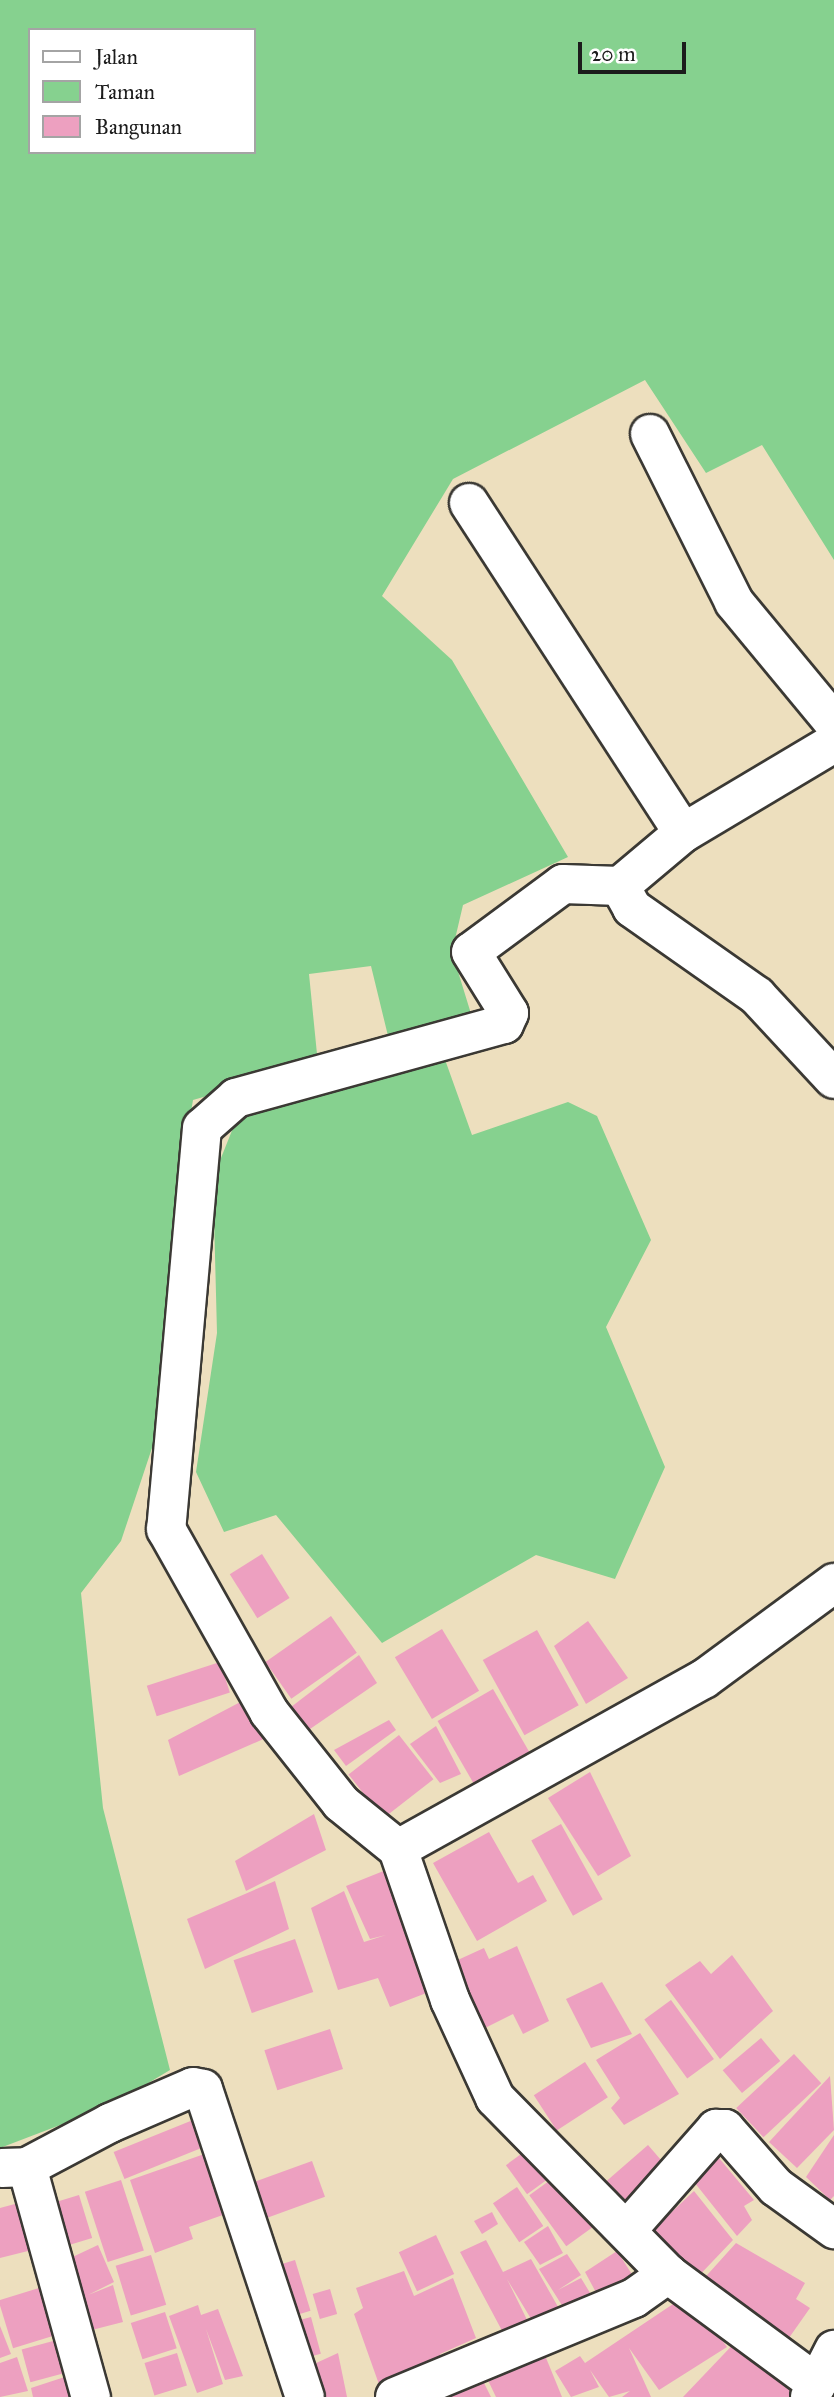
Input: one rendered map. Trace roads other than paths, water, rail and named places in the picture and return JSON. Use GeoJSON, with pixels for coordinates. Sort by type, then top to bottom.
{"type":"FeatureCollection","features":[{"type":"Feature","properties":{"kind":"street"},"geometry":{"type":"LineString","coordinates":[[650,434],[734,602],[834,723]]}},
{"type":"Feature","properties":{"kind":"street"},"geometry":{"type":"LineString","coordinates":[[469,503],[684,833]]}},
{"type":"Feature","properties":{"kind":"street"},"geometry":{"type":"LineString","coordinates":[[834,743],[684,833],[620,886],[564,884],[471,952],[509,1013],[504,1024],[236,1098],[202,1128],[166,1529],[269,1712],[341,1803],[398,1849],[484,2080],[668,2274],[814,2390],[834,2350]]}},
{"type":"Feature","properties":{"kind":"street"},"geometry":{"type":"LineString","coordinates":[[620,886],[632,908],[757,996],[834,1079]]}},
{"type":"Feature","properties":{"kind":"street"},"geometry":{"type":"LineString","coordinates":[[398,1849],[704,1679],[834,1583]]}},
{"type":"Feature","properties":{"kind":"street"},"geometry":{"type":"LineString","coordinates":[[91,2397],[13,2168],[193,2087],[203,2089],[305,2397]]}},
{"type":"Feature","properties":{"kind":"street"},"geometry":{"type":"LineString","coordinates":[[627,2230],[716,2129],[724,2129],[776,2187],[834,2229]]}},
{"type":"Feature","properties":{"kind":"street"},"geometry":{"type":"LineString","coordinates":[[395,2397],[634,2298],[668,2274]]}}]}
